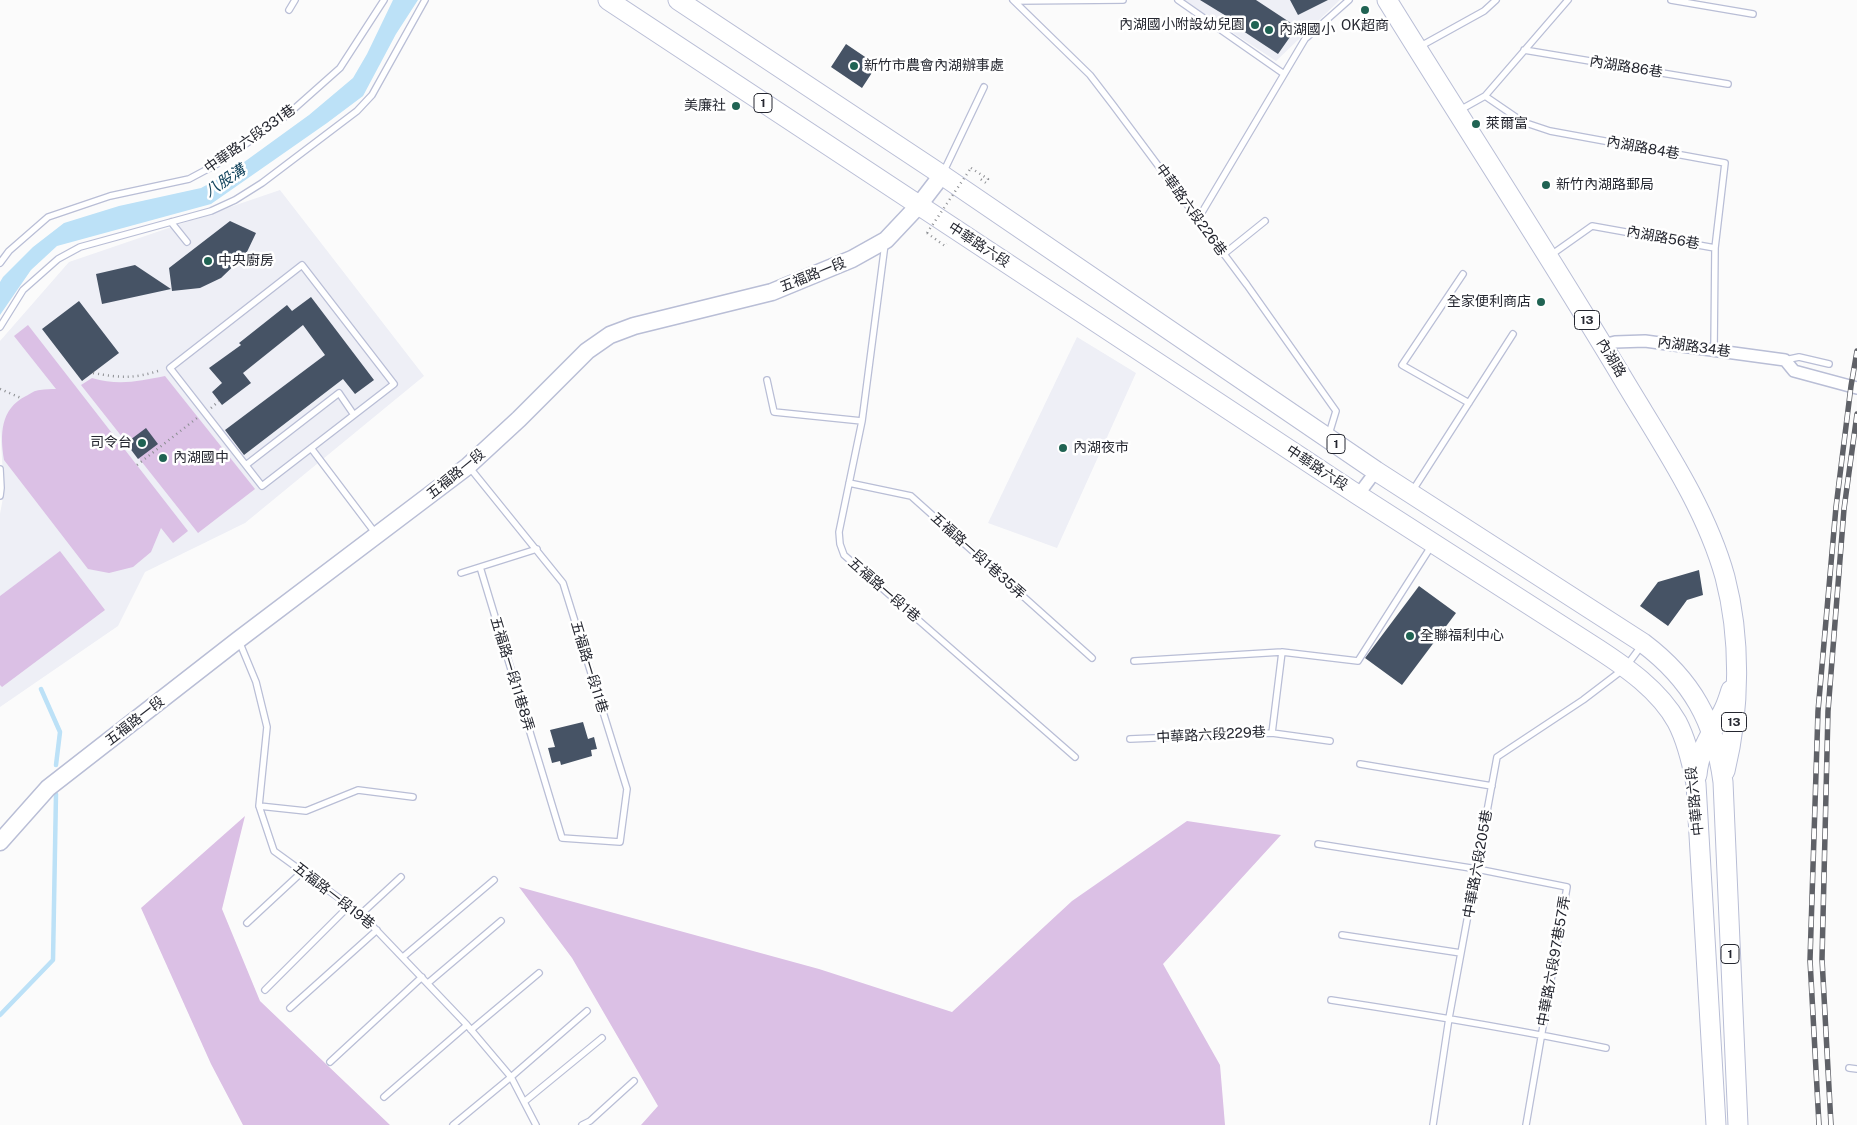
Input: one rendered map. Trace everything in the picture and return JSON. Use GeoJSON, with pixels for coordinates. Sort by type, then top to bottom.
{"type":"FeatureCollection","features":[{"type":"Feature","properties":{"kind":"main road","name":"中華路六段"},"geometry":{"type":"LineString","coordinates":[[608,0],[1358,495],[1625,668],[1651,689],[1677,722],[1689,752],[1696,784],[1716,1125]]}},
{"type":"Feature","properties":{"kind":"main road","name":"中華路六段"},"geometry":{"type":"LineString","coordinates":[[678,0],[942,175],[1376,470],[1643,643],[1670,665],[1697,699],[1712,730],[1723,782],[1738,1125]]}},
{"type":"Feature","properties":{"kind":"main road","name":"內湖路"},"geometry":{"type":"LineString","coordinates":[[1387,0],[1603,345],[1684,481],[1717,550],[1732,614],[1736,661],[1734,722],[1723,782]]}},
{"type":"Feature","properties":{"kind":"main road","name":"五福路一段"},"geometry":{"type":"LineString","coordinates":[[0,842],[48,788],[238,640],[468,466],[520,419],[587,351],[610,335],[634,326],[772,292],[852,259],[886,240],[919,206],[942,175]]}},
{"type":"Feature","properties":{"kind":"main road","name":"內湖路"},"geometry":{"type":"LineString","coordinates":[[1696,784],[1700,756],[1727,701],[1736,661]]}},
{"type":"Feature","properties":{"kind":"street","name":"內湖路34巷"},"geometry":{"type":"LineString","coordinates":[[1603,345],[1615,342],[1645,341],[1785,360],[1794,371],[1857,388]]}},
{"type":"Feature","properties":{"kind":"street"},"geometry":{"type":"LineString","coordinates":[[1358,495],[1376,470]]}},
{"type":"Feature","properties":{"kind":"lane"},"geometry":{"type":"LineString","coordinates":[[288,10],[295,0]]}},
{"type":"Feature","properties":{"kind":"lane","name":"中華路六段331巷"},"geometry":{"type":"LineString","coordinates":[[0,263],[9,251],[48,217],[110,196],[189,178],[217,164],[286,116],[340,68],[384,0]]}},
{"type":"Feature","properties":{"kind":"lane"},"geometry":{"type":"LineString","coordinates":[[0,327],[23,290],[58,259],[80,247],[211,211],[235,200],[262,183],[357,111],[372,95],[425,0]]}},
{"type":"Feature","properties":{"kind":"lane"},"geometry":{"type":"LineString","coordinates":[[1014,1],[1123,0]]}},
{"type":"Feature","properties":{"kind":"lane"},"geometry":{"type":"LineString","coordinates":[[1178,0],[1284,74]]}},
{"type":"Feature","properties":{"kind":"lane"},"geometry":{"type":"LineString","coordinates":[[1198,219],[1305,39],[1349,0]]}},
{"type":"Feature","properties":{"kind":"lane"},"geometry":{"type":"LineString","coordinates":[[1417,48],[1484,11],[1496,0]]}},
{"type":"Feature","properties":{"kind":"lane"},"geometry":{"type":"LineString","coordinates":[[1456,112],[1485,96],[1568,0]]}},
{"type":"Feature","properties":{"kind":"lane"},"geometry":{"type":"LineString","coordinates":[[1671,0],[1753,14]]}},
{"type":"Feature","properties":{"kind":"lane","name":"中華路六段226巷"},"geometry":{"type":"LineString","coordinates":[[1014,1],[1090,75],[1224,254],[1336,411],[1328,438]]}},
{"type":"Feature","properties":{"kind":"lane","name":"內湖路86巷"},"geometry":{"type":"LineString","coordinates":[[1524,50],[1728,84]]}},
{"type":"Feature","properties":{"kind":"lane"},"geometry":{"type":"LineString","coordinates":[[942,175],[984,87]]}},
{"type":"Feature","properties":{"kind":"lane","name":"內湖路84巷"},"geometry":{"type":"LineString","coordinates":[[1485,96],[1523,122],[1550,131],[1725,163],[1715,248]]}},
{"type":"Feature","properties":{"kind":"lane"},"geometry":{"type":"LineString","coordinates":[[1224,254],[1265,221]]}},
{"type":"Feature","properties":{"kind":"lane"},"geometry":{"type":"LineString","coordinates":[[171,222],[187,242]]}},
{"type":"Feature","properties":{"kind":"lane","name":"內湖路56巷"},"geometry":{"type":"LineString","coordinates":[[1548,257],[1592,226],[1715,248],[1714,350]]}},
{"type":"Feature","properties":{"kind":"lane","name":"五福路一段1巷"},"geometry":{"type":"LineString","coordinates":[[886,240],[862,421],[839,532],[840,544],[844,555],[1075,757]]}},
{"type":"Feature","properties":{"kind":"lane"},"geometry":{"type":"LineString","coordinates":[[302,265],[394,384],[262,486],[170,368],[302,265]]}},
{"type":"Feature","properties":{"kind":"lane"},"geometry":{"type":"LineString","coordinates":[[1464,274],[1402,365],[1468,403]]}},
{"type":"Feature","properties":{"kind":"lane"},"geometry":{"type":"LineString","coordinates":[[1411,493],[1513,334]]}},
{"type":"Feature","properties":{"kind":"lane","name":"內湖路34巷"},"geometry":{"type":"LineString","coordinates":[[1785,360],[1799,357],[1829,364]]}},
{"type":"Feature","properties":{"kind":"lane"},"geometry":{"type":"LineString","coordinates":[[767,380],[774,412],[862,421]]}},
{"type":"Feature","properties":{"kind":"lane"},"geometry":{"type":"LineString","coordinates":[[246,465],[339,393],[354,415]]}},
{"type":"Feature","properties":{"kind":"lane"},"geometry":{"type":"LineString","coordinates":[[311,448],[377,534]]}},
{"type":"Feature","properties":{"kind":"lane","name":"五福路一段11巷"},"geometry":{"type":"LineString","coordinates":[[468,466],[563,583],[627,789],[620,842],[562,838]]}},
{"type":"Feature","properties":{"kind":"lane"},"geometry":{"type":"LineString","coordinates":[[0,469],[0,496]]}},
{"type":"Feature","properties":{"kind":"lane","name":"五福路一段1巷35弄"},"geometry":{"type":"LineString","coordinates":[[849,483],[911,496],[1092,658]]}},
{"type":"Feature","properties":{"kind":"lane"},"geometry":{"type":"LineString","coordinates":[[1134,661],[1282,652],[1358,661],[1433,543]]}},
{"type":"Feature","properties":{"kind":"lane"},"geometry":{"type":"LineString","coordinates":[[461,573],[537,549]]}},
{"type":"Feature","properties":{"kind":"lane","name":"五福路一段11巷8弄"},"geometry":{"type":"LineString","coordinates":[[480,567],[562,838]]}},
{"type":"Feature","properties":{"kind":"lane","name":"五福路一段19巷"},"geometry":{"type":"LineString","coordinates":[[238,640],[256,682],[267,727],[259,806],[274,851],[361,914],[378,930],[471,1030],[511,1077],[536,1125]]}},
{"type":"Feature","properties":{"kind":"lane","name":"中華路六段205巷"},"geometry":{"type":"LineString","coordinates":[[1433,1125],[1449,1018],[1497,757],[1583,700],[1625,668],[1643,643]]}},
{"type":"Feature","properties":{"kind":"lane","name":"中華路六段229巷"},"geometry":{"type":"LineString","coordinates":[[1130,740],[1272,733],[1282,652]]}},
{"type":"Feature","properties":{"kind":"lane"},"geometry":{"type":"LineString","coordinates":[[1272,733],[1330,741]]}},
{"type":"Feature","properties":{"kind":"lane"},"geometry":{"type":"LineString","coordinates":[[1360,764],[1492,786]]}},
{"type":"Feature","properties":{"kind":"lane"},"geometry":{"type":"LineString","coordinates":[[259,806],[306,811],[358,790],[413,797]]}},
{"type":"Feature","properties":{"kind":"lane"},"geometry":{"type":"LineString","coordinates":[[1318,844],[1477,868]]}},
{"type":"Feature","properties":{"kind":"lane","name":"中華路六段97巷57弄"},"geometry":{"type":"LineString","coordinates":[[1477,868],[1567,886],[1526,1125]]}},
{"type":"Feature","properties":{"kind":"lane"},"geometry":{"type":"LineString","coordinates":[[247,923],[302,872]]}},
{"type":"Feature","properties":{"kind":"lane"},"geometry":{"type":"LineString","coordinates":[[361,914],[401,877]]}},
{"type":"Feature","properties":{"kind":"lane"},"geometry":{"type":"LineString","coordinates":[[403,957],[494,880]]}},
{"type":"Feature","properties":{"kind":"lane"},"geometry":{"type":"LineString","coordinates":[[265,990],[349,906]]}},
{"type":"Feature","properties":{"kind":"lane"},"geometry":{"type":"LineString","coordinates":[[428,983],[501,920]]}},
{"type":"Feature","properties":{"kind":"lane"},"geometry":{"type":"LineString","coordinates":[[290,1008],[378,930]]}},
{"type":"Feature","properties":{"kind":"lane"},"geometry":{"type":"LineString","coordinates":[[1342,935],[1462,953]]}},
{"type":"Feature","properties":{"kind":"lane"},"geometry":{"type":"LineString","coordinates":[[471,1030],[539,973]]}},
{"type":"Feature","properties":{"kind":"lane"},"geometry":{"type":"LineString","coordinates":[[330,1062],[422,977]]}},
{"type":"Feature","properties":{"kind":"lane"},"geometry":{"type":"LineString","coordinates":[[1331,1000],[1541,1034],[1606,1048]]}},
{"type":"Feature","properties":{"kind":"lane"},"geometry":{"type":"LineString","coordinates":[[453,1125],[587,1011]]}},
{"type":"Feature","properties":{"kind":"lane"},"geometry":{"type":"LineString","coordinates":[[384,1097],[466,1025]]}},
{"type":"Feature","properties":{"kind":"lane"},"geometry":{"type":"LineString","coordinates":[[524,1102],[602,1038]]}},
{"type":"Feature","properties":{"kind":"lane"},"geometry":{"type":"LineString","coordinates":[[1850,1068],[1857,1069]]}},
{"type":"Feature","properties":{"kind":"lane"},"geometry":{"type":"LineString","coordinates":[[582,1125],[590,1121],[634,1080]]}},
{"type":"Feature","properties":{"kind":"path"},"geometry":{"type":"LineString","coordinates":[[927,233],[971,168],[988,179],[986,183],[975,176]]}},
{"type":"Feature","properties":{"kind":"path"},"geometry":{"type":"LineString","coordinates":[[93,372],[118,377],[140,377],[170,368]]}},
{"type":"Feature","properties":{"kind":"path"},"geometry":{"type":"LineString","coordinates":[[0,389],[21,398]]}},
{"type":"Feature","properties":{"kind":"path"},"geometry":{"type":"LineString","coordinates":[[137,464],[219,401]]}},
{"type":"Feature","properties":{"kind":"shaded area","name":"內湖國小"},"geometry":{"type":"Polygon","coordinates":[[[1183,0],[1340,0],[1276,61],[1183,0]]]}},
{"type":"Feature","properties":{"kind":"shaded area","name":"內湖國中"},"geometry":{"type":"Polygon","coordinates":[[[280,190],[424,376],[245,523],[145,572],[118,626],[0,707],[0,514],[4,492],[0,425],[0,341],[69,262],[280,190]]]}},
{"type":"Feature","properties":{"kind":"shaded area"},"geometry":{"type":"Polygon","coordinates":[[[28,325],[188,531],[173,543],[161,528],[151,552],[133,567],[109,573],[88,569],[4,460],[2,432],[11,408],[17,401],[34,391],[56,389],[14,336],[28,325]]]}},
{"type":"Feature","properties":{"kind":"shaded area","name":"內湖夜市"},"geometry":{"type":"Polygon","coordinates":[[[1077,337],[1136,373],[1057,548],[988,523],[1077,337]]]}},
{"type":"Feature","properties":{"kind":"shaded area"},"geometry":{"type":"Polygon","coordinates":[[[165,376],[255,489],[198,533],[81,385],[92,378],[120,382],[165,376]]]}},
{"type":"Feature","properties":{"kind":"shaded area"},"geometry":{"type":"Polygon","coordinates":[[[60,551],[105,610],[2,687],[0,685],[0,596],[60,551]]]}},
{"type":"Feature","properties":{"kind":"shaded area"},"geometry":{"type":"Polygon","coordinates":[[[245,816],[222,909],[260,1001],[390,1125],[243,1125],[211,1064],[141,908],[245,816]]]}},
{"type":"Feature","properties":{"kind":"shaded area"},"geometry":{"type":"Polygon","coordinates":[[[1187,821],[1281,835],[1163,964],[1220,1065],[1225,1125],[641,1125],[658,1106],[572,958],[519,887],[819,969],[952,1012],[1072,901],[1187,821]]]}},
{"type":"Feature","properties":{"kind":"water","name":"八股溝"},"geometry":{"type":"Polygon","coordinates":[[[393,0],[418,0],[396,34],[363,96],[211,204],[57,246],[31,270],[0,315],[0,282],[3,277],[33,247],[64,223],[119,206],[201,188],[229,173],[309,115],[353,78],[367,54],[393,0]]]}},
{"type":"Feature","properties":{"kind":"building"},"geometry":{"type":"Polygon","coordinates":[[[1200,0],[1256,0],[1297,27],[1278,54],[1234,25],[1236,22],[1200,0]]]}},
{"type":"Feature","properties":{"kind":"building"},"geometry":{"type":"Polygon","coordinates":[[[1290,0],[1328,0],[1298,15],[1290,0]]]}},
{"type":"Feature","properties":{"kind":"building","name":"新竹市農會內湖辦事處"},"geometry":{"type":"Polygon","coordinates":[[[846,44],[877,65],[862,88],[831,67],[846,44]]]}},
{"type":"Feature","properties":{"kind":"building","name":"中央廚房"},"geometry":{"type":"Polygon","coordinates":[[[230,221],[256,233],[246,254],[221,278],[200,288],[172,291],[169,268],[230,221]]]}},
{"type":"Feature","properties":{"kind":"building"},"geometry":{"type":"Polygon","coordinates":[[[135,265],[171,289],[102,304],[96,274],[135,265]]]}},
{"type":"Feature","properties":{"kind":"building"},"geometry":{"type":"Polygon","coordinates":[[[311,297],[374,380],[355,394],[343,379],[244,455],[225,430],[325,355],[303,325],[243,373],[251,383],[222,405],[212,392],[222,383],[209,368],[241,345],[239,343],[287,305],[292,311],[311,297]]]}},
{"type":"Feature","properties":{"kind":"building"},"geometry":{"type":"Polygon","coordinates":[[[79,301],[119,353],[82,381],[42,329],[79,301]]]}},
{"type":"Feature","properties":{"kind":"building","name":"司令台"},"geometry":{"type":"Polygon","coordinates":[[[146,428],[158,444],[138,459],[126,443],[146,428]]]}},
{"type":"Feature","properties":{"kind":"building"},"geometry":{"type":"Polygon","coordinates":[[[1699,570],[1703,595],[1687,600],[1668,626],[1640,606],[1658,582],[1699,570]]]}},
{"type":"Feature","properties":{"kind":"building","name":"全聯福利中心"},"geometry":{"type":"Polygon","coordinates":[[[1419,586],[1456,613],[1402,685],[1365,658],[1419,586]]]}},
{"type":"Feature","properties":{"kind":"building"},"geometry":{"type":"Polygon","coordinates":[[[583,722],[588,739],[594,737],[597,749],[591,750],[592,756],[561,765],[560,761],[552,763],[548,748],[555,747],[550,730],[583,722]]]}},
{"type":"Feature","properties":{"kind":"waterway"},"geometry":{"type":"LineString","coordinates":[[41,689],[60,732],[56,765]]}},
{"type":"Feature","properties":{"kind":"waterway"},"geometry":{"type":"LineString","coordinates":[[0,1015],[53,960],[56,794]]}},
{"type":"Feature","properties":{"kind":"railway"},"geometry":{"type":"LineString","coordinates":[[1819,1125],[1810,960],[1818,711],[1836,507],[1857,351]]}},
{"type":"Feature","properties":{"kind":"railway"},"geometry":{"type":"LineString","coordinates":[[1831,1125],[1822,959],[1828,711],[1844,509],[1857,414]]}},
{"type":"Feature","properties":{"kind":"place","name":"OK超商"},"geometry":{"type":"Point","coordinates":[1365,10]}},
{"type":"Feature","properties":{"kind":"place","name":"內湖國小附設幼兒園"},"geometry":{"type":"Point","coordinates":[1255,25]}},
{"type":"Feature","properties":{"kind":"place","name":"內湖國小"},"geometry":{"type":"Point","coordinates":[1269,30]}},
{"type":"Feature","properties":{"kind":"place","name":"新竹市農會內湖辦事處"},"geometry":{"type":"Point","coordinates":[854,66]}},
{"type":"Feature","properties":{"kind":"place","name":"美廉社"},"geometry":{"type":"Point","coordinates":[736,106]}},
{"type":"Feature","properties":{"kind":"place","name":"萊爾富"},"geometry":{"type":"Point","coordinates":[1476,124]}},
{"type":"Feature","properties":{"kind":"place","name":"新竹內湖路郵局"},"geometry":{"type":"Point","coordinates":[1546,185]}},
{"type":"Feature","properties":{"kind":"place","name":"中央廚房"},"geometry":{"type":"Point","coordinates":[208,261]}},
{"type":"Feature","properties":{"kind":"place","name":"全家便利商店"},"geometry":{"type":"Point","coordinates":[1541,302]}},
{"type":"Feature","properties":{"kind":"place","name":"司令台"},"geometry":{"type":"Point","coordinates":[142,443]}},
{"type":"Feature","properties":{"kind":"place","name":"內湖夜市"},"geometry":{"type":"Point","coordinates":[1063,448]}},
{"type":"Feature","properties":{"kind":"place","name":"內湖國中"},"geometry":{"type":"Point","coordinates":[163,458]}},
{"type":"Feature","properties":{"kind":"place","name":"全聯福利中心"},"geometry":{"type":"Point","coordinates":[1410,636]}}]}
